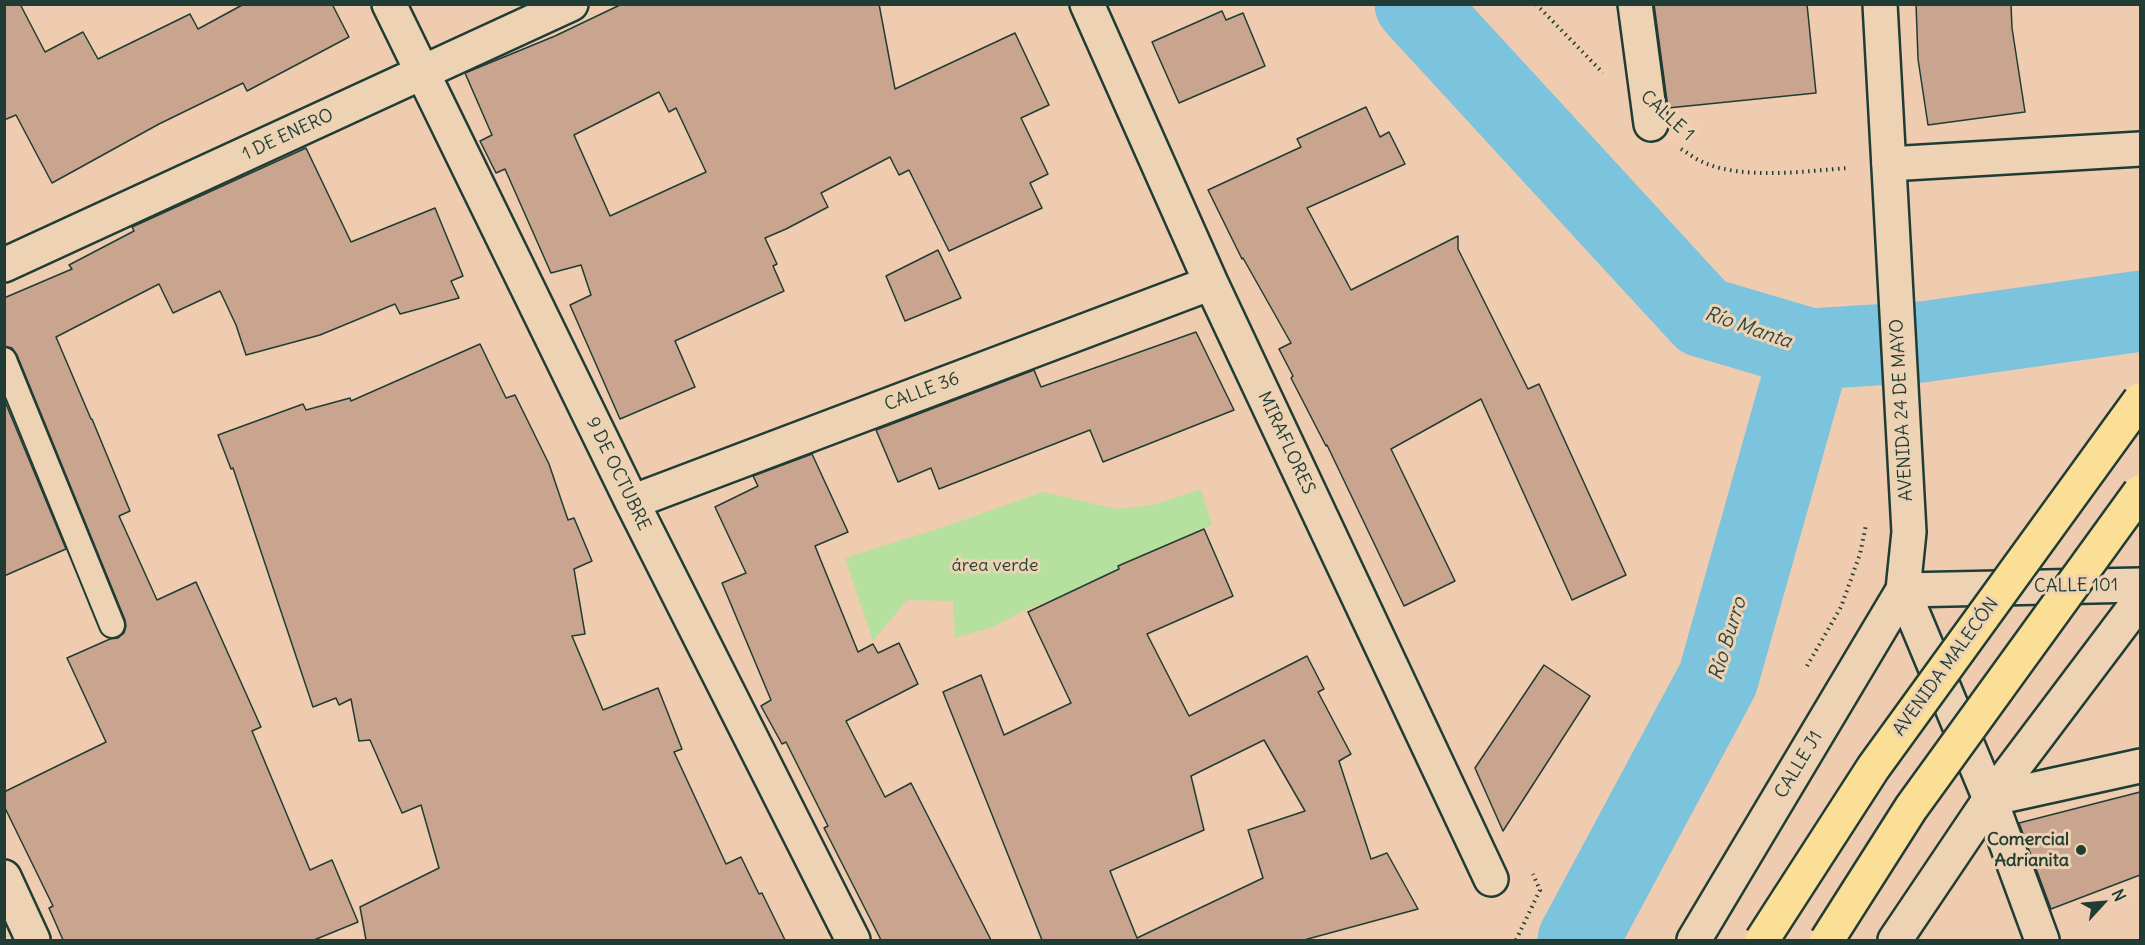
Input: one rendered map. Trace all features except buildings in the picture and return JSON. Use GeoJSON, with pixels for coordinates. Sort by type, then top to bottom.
{"type":"FeatureCollection","features":[{"type":"Feature","properties":{"kind":"main road","name":"AVENIDA MALECÓN"},"geometry":{"type":"LineString","coordinates":[[1762,940],[1873,768],[2140,400]]}},
{"type":"Feature","properties":{"kind":"main road"},"geometry":{"type":"LineString","coordinates":[[1827,940],[1911,808],[2140,492]]}},
{"type":"Feature","properties":{"kind":"street","name":"9 DE OCTUBRE"},"geometry":{"type":"LineString","coordinates":[[389,4],[632,502],[853,940]]}},
{"type":"Feature","properties":{"kind":"street","name":"1 DE ENERO"},"geometry":{"type":"LineString","coordinates":[[4,265],[571,4]]}},
{"type":"Feature","properties":{"kind":"street","name":"MIRAFLORES"},"geometry":{"type":"LineString","coordinates":[[1087,4],[1211,283],[1491,879]]}},
{"type":"Feature","properties":{"kind":"street"},"geometry":{"type":"LineString","coordinates":[[1635,4],[1651,124]]}},
{"type":"Feature","properties":{"kind":"street","name":"AVENIDA 24 DE MAYO"},"geometry":{"type":"LineString","coordinates":[[1880,4],[1909,532],[1903,590],[1990,799],[2042,940]]}},
{"type":"Feature","properties":{"kind":"street"},"geometry":{"type":"LineString","coordinates":[[1889,177],[2140,149]]}},
{"type":"Feature","properties":{"kind":"street","name":"CALLE 36"},"geometry":{"type":"LineString","coordinates":[[632,502],[1211,283]]}},
{"type":"Feature","properties":{"kind":"street","name":"CALLE 101"},"geometry":{"type":"LineString","coordinates":[[1903,590],[2140,585]]}},
{"type":"Feature","properties":{"kind":"street","name":"CALLE J1"},"geometry":{"type":"LineString","coordinates":[[1694,940],[1903,590]]}},
{"type":"Feature","properties":{"kind":"street"},"geometry":{"type":"LineString","coordinates":[[1895,940],[1990,799],[2140,600]]}},
{"type":"Feature","properties":{"kind":"street"},"geometry":{"type":"LineString","coordinates":[[1990,799],[2140,766]]}},
{"type":"Feature","properties":{"kind":"street"},"geometry":{"type":"LineString","coordinates":[[4,877],[33,940]]}},
{"type":"Feature","properties":{"kind":"lane"},"geometry":{"type":"LineString","coordinates":[[4,360],[112,625]]}},
{"type":"Feature","properties":{"kind":"path","name":"CALLE 1"},"geometry":{"type":"LineString","coordinates":[[1536,4],[1651,124],[1673,144],[1704,163],[1735,171],[1889,177]]}},
{"type":"Feature","properties":{"kind":"path"},"geometry":{"type":"LineString","coordinates":[[1805,669],[1841,607],[1860,554],[1868,514]]}},
{"type":"Feature","properties":{"kind":"green space","name":"área verde"},"geometry":{"type":"Polygon","coordinates":[[[1201,489],[1212,525],[1140,557],[1102,580],[1025,610],[993,627],[955,638],[953,601],[907,600],[873,641],[845,558],[1043,492],[1116,509],[1152,505],[1201,489]]]}},
{"type":"Feature","properties":{"kind":"waterway","name":"Río Manta"},"geometry":{"type":"LineString","coordinates":[[1415,4],[1703,317],[1811,349],[1922,342],[2140,311]]}},
{"type":"Feature","properties":{"kind":"waterway","name":"Río Burro"},"geometry":{"type":"LineString","coordinates":[[1578,940],[1718,679],[1811,349]]}},
{"type":"Feature","properties":{"kind":"place","name":"Comercial Adrianita"},"geometry":{"type":"Point","coordinates":[2081,850]}}]}
